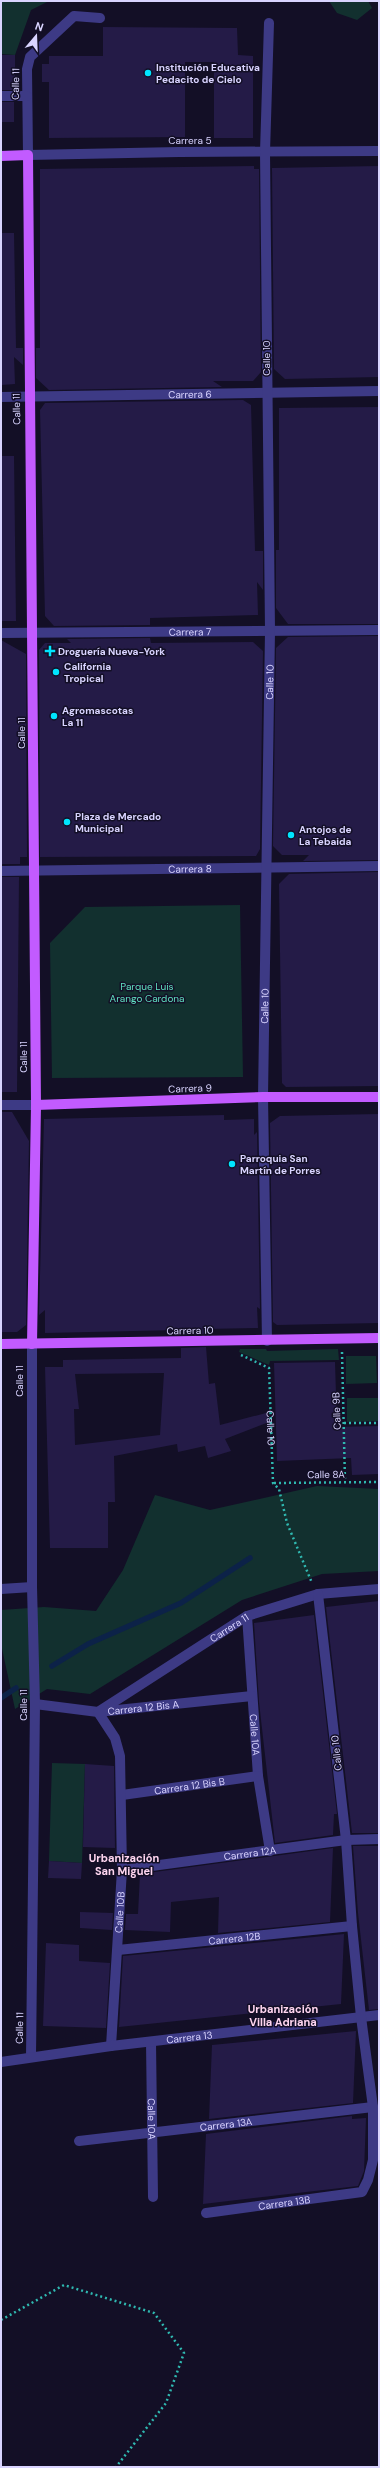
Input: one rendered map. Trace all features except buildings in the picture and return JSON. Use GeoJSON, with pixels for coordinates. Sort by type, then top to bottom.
{"type":"FeatureCollection","features":[{"type":"Feature","properties":{"kind":"main road","name":"Carrera 5"},"geometry":{"type":"LineString","coordinates":[[1,156],[28,155]]}},
{"type":"Feature","properties":{"kind":"main road","name":"Calle 11"},"geometry":{"type":"LineString","coordinates":[[28,155],[28,397],[32,633],[36,1105],[32,1344]]}},
{"type":"Feature","properties":{"kind":"main road","name":"Carrera 9"},"geometry":{"type":"LineString","coordinates":[[36,1105],[263,1097],[379,1097]]}},
{"type":"Feature","properties":{"kind":"main road","name":"Carrera 10"},"geometry":{"type":"LineString","coordinates":[[1,1344],[267,1341],[379,1338]]}},
{"type":"Feature","properties":{"kind":"street","name":"Calle 11"},"geometry":{"type":"LineString","coordinates":[[28,155],[27,69],[30,57],[74,16],[100,18]]}},
{"type":"Feature","properties":{"kind":"street","name":"Calle 10"},"geometry":{"type":"LineString","coordinates":[[267,1341],[263,1097],[268,867],[270,631],[265,152],[269,22]]}},
{"type":"Feature","properties":{"kind":"street"},"geometry":{"type":"LineString","coordinates":[[1,96],[27,96]]}},
{"type":"Feature","properties":{"kind":"street","name":"Carrera 5"},"geometry":{"type":"LineString","coordinates":[[28,155],[379,151]]}},
{"type":"Feature","properties":{"kind":"street","name":"Carrera 6"},"geometry":{"type":"LineString","coordinates":[[1,397],[379,391]]}},
{"type":"Feature","properties":{"kind":"street","name":"Carrera 7"},"geometry":{"type":"LineString","coordinates":[[1,633],[379,630]]}},
{"type":"Feature","properties":{"kind":"street","name":"Carrera 8"},"geometry":{"type":"LineString","coordinates":[[1,871],[379,866]]}},
{"type":"Feature","properties":{"kind":"street","name":"Carrera 9"},"geometry":{"type":"LineString","coordinates":[[1,1105],[36,1105]]}},
{"type":"Feature","properties":{"kind":"street","name":"Calle 11"},"geometry":{"type":"LineString","coordinates":[[30,2057],[35,1704],[32,1587],[32,1344]]}},
{"type":"Feature","properties":{"kind":"street"},"geometry":{"type":"LineString","coordinates":[[1,1589],[32,1587]]}},
{"type":"Feature","properties":{"kind":"street","name":"Carrera 11"},"geometry":{"type":"LineString","coordinates":[[98,1712],[247,1616],[318,1594],[379,1589]]}},
{"type":"Feature","properties":{"kind":"street","name":"Calle 10"},"geometry":{"type":"LineString","coordinates":[[318,1594],[346,1840],[352,1926],[361,2017],[373,2107],[373,2160],[368,2180],[362,2192]]}},
{"type":"Feature","properties":{"kind":"street","name":"Calle 10A"},"geometry":{"type":"LineString","coordinates":[[247,1616],[258,1776],[270,1851]]}},
{"type":"Feature","properties":{"kind":"street","name":"Carrera 12 Bis A"},"geometry":{"type":"LineString","coordinates":[[35,1704],[98,1712],[252,1696]]}},
{"type":"Feature","properties":{"kind":"street","name":"Calle 10B"},"geometry":{"type":"LineString","coordinates":[[98,1712],[115,1738],[120,1756],[122,1795],[122,1870],[111,2046]]}},
{"type":"Feature","properties":{"kind":"street","name":"Carrera 12 Bis B"},"geometry":{"type":"LineString","coordinates":[[122,1795],[258,1776]]}},
{"type":"Feature","properties":{"kind":"street","name":"Carrera 12A"},"geometry":{"type":"LineString","coordinates":[[122,1870],[346,1840],[379,1839]]}},
{"type":"Feature","properties":{"kind":"street","name":"Carrera 12B"},"geometry":{"type":"LineString","coordinates":[[118,1950],[352,1926]]}},
{"type":"Feature","properties":{"kind":"street","name":"Carrera 13"},"geometry":{"type":"LineString","coordinates":[[1,2062],[111,2046],[379,2015]]}},
{"type":"Feature","properties":{"kind":"street","name":"Calle 10A"},"geometry":{"type":"LineString","coordinates":[[151,2042],[154,2131],[153,2197]]}},
{"type":"Feature","properties":{"kind":"street","name":"Carrera 13A"},"geometry":{"type":"LineString","coordinates":[[79,2141],[154,2131],[373,2107]]}},
{"type":"Feature","properties":{"kind":"street","name":"Carrera 13B"},"geometry":{"type":"LineString","coordinates":[[206,2213],[362,2192]]}},
{"type":"Feature","properties":{"kind":"path","name":"Calle 9B"},"geometry":{"type":"LineString","coordinates":[[342,1339],[346,1482]]}},
{"type":"Feature","properties":{"kind":"path","name":"Calle 10"},"geometry":{"type":"LineString","coordinates":[[237,1341],[239,1354],[269,1368],[273,1483],[279,1489],[293,1540],[318,1594]]}},
{"type":"Feature","properties":{"kind":"path"},"geometry":{"type":"LineString","coordinates":[[344,1423],[379,1423]]}},
{"type":"Feature","properties":{"kind":"path","name":"Calle 8A"},"geometry":{"type":"LineString","coordinates":[[273,1483],[379,1482]]}},
{"type":"Feature","properties":{"kind":"path"},"geometry":{"type":"LineString","coordinates":[[1,2320],[64,2285],[154,2313],[184,2352],[166,2403],[116,2467]]}},
{"type":"Feature","properties":{"kind":"green space"},"geometry":{"type":"Polygon","coordinates":[[[1,1],[49,1],[31,10],[15,55],[1,54],[1,1]]]}},
{"type":"Feature","properties":{"kind":"green space"},"geometry":{"type":"Polygon","coordinates":[[[329,1],[368,1],[372,8],[357,20],[337,13],[329,1]]]}},
{"type":"Feature","properties":{"kind":"green space","name":"Parque Luis Arango Cardona"},"geometry":{"type":"Polygon","coordinates":[[[240,905],[243,1077],[52,1078],[50,943],[85,907],[240,905]]]}},
{"type":"Feature","properties":{"kind":"green space"},"geometry":{"type":"Polygon","coordinates":[[[240,1349],[266,1349],[267,1351],[338,1349],[339,1360],[270,1361],[269,1365],[239,1352],[240,1349]]]}},
{"type":"Feature","properties":{"kind":"green space"},"geometry":{"type":"Polygon","coordinates":[[[346,1356],[376,1356],[377,1383],[346,1384],[346,1356]]]}},
{"type":"Feature","properties":{"kind":"green space"},"geometry":{"type":"Polygon","coordinates":[[[347,1398],[379,1398],[379,1421],[347,1422],[347,1398]]]}},
{"type":"Feature","properties":{"kind":"green space"},"geometry":{"type":"Polygon","coordinates":[[[317,1486],[379,1489],[379,1571],[322,1574],[242,1600],[90,1694],[47,1689],[15,1709],[1,1644],[1,1610],[44,1607],[96,1611],[123,1570],[155,1495],[210,1510],[317,1486]]]}},
{"type":"Feature","properties":{"kind":"green space"},"geometry":{"type":"Polygon","coordinates":[[[52,1763],[85,1764],[82,1863],[49,1861],[52,1763]]]}},
{"type":"Feature","properties":{"kind":"waterway"},"geometry":{"type":"LineString","coordinates":[[52,1666],[88,1644],[181,1603],[250,1558]]}},
{"type":"Feature","properties":{"kind":"waterway"},"geometry":{"type":"LineString","coordinates":[[1,1698],[16,1688]]}},
{"type":"Feature","properties":{"kind":"place","name":"Institución Educativa Pedacito de Cielo"},"geometry":{"type":"Point","coordinates":[148,73]}},
{"type":"Feature","properties":{"kind":"place","name":"Droguería Nueva-York"},"geometry":{"type":"Point","coordinates":[50,651]}},
{"type":"Feature","properties":{"kind":"place","name":"California Tropical"},"geometry":{"type":"Point","coordinates":[56,672]}},
{"type":"Feature","properties":{"kind":"place","name":"Agromascotas La 11"},"geometry":{"type":"Point","coordinates":[54,716]}},
{"type":"Feature","properties":{"kind":"place","name":"Plaza de Mercado Municipal"},"geometry":{"type":"Point","coordinates":[67,822]}},
{"type":"Feature","properties":{"kind":"place","name":"Antojos de La Tebaida"},"geometry":{"type":"Point","coordinates":[291,835]}},
{"type":"Feature","properties":{"kind":"place","name":"Parroquia San Martín de Porres"},"geometry":{"type":"Point","coordinates":[232,1164]}},
{"type":"Feature","properties":{"kind":"district","name":"Urbanización San Miguel"},"geometry":{"type":"Point","coordinates":[124,1864]}},
{"type":"Feature","properties":{"kind":"district","name":"Urbanización Villa Adriana"},"geometry":{"type":"Point","coordinates":[283,2015]}}]}
